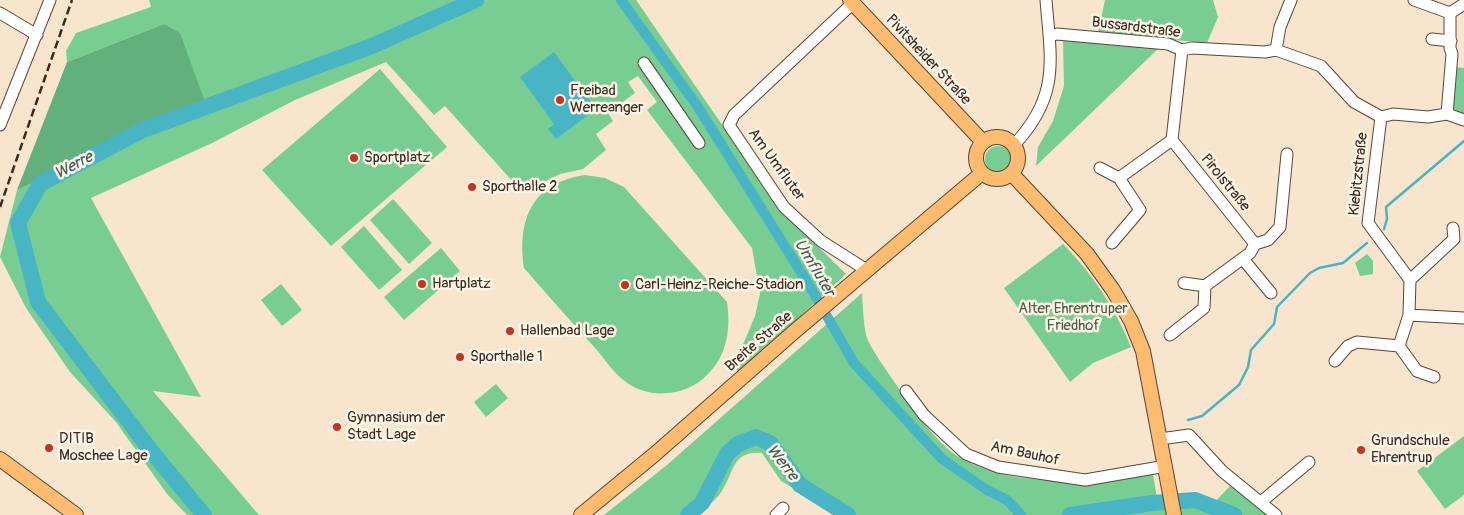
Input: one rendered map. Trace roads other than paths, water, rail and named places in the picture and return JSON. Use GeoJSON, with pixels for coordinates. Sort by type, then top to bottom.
{"type":"FeatureCollection","features":[{"type":"Feature","properties":{"kind":"main road","name":"Pivitsheider Straße"},"geometry":{"type":"LineString","coordinates":[[852,2],[983,142]]}},
{"type":"Feature","properties":{"kind":"main road"},"geometry":{"type":"LineString","coordinates":[[996,137],[1009,140],[1014,145],[1017,150],[1018,163],[1012,174],[1000,180],[987,177],[982,173],[976,157],[978,149],[983,142],[996,137]]}},
{"type":"Feature","properties":{"kind":"main road","name":"Breite Straße"},"geometry":{"type":"LineString","coordinates":[[581,515],[655,454],[795,331],[982,173]]}},
{"type":"Feature","properties":{"kind":"main road"},"geometry":{"type":"LineString","coordinates":[[1012,174],[1087,254],[1113,290],[1130,321],[1143,351],[1174,515]]}},
{"type":"Feature","properties":{"kind":"main road"},"geometry":{"type":"LineString","coordinates":[[0,460],[76,515]]}},
{"type":"Feature","properties":{"kind":"street"},"geometry":{"type":"LineString","coordinates":[[0,125],[50,0]]}},
{"type":"Feature","properties":{"kind":"street"},"geometry":{"type":"LineString","coordinates":[[1014,145],[1032,125],[1046,97],[1052,72],[1046,0]]}},
{"type":"Feature","properties":{"kind":"street"},"geometry":{"type":"LineString","coordinates":[[1276,50],[1280,27],[1291,0]]}},
{"type":"Feature","properties":{"kind":"street"},"geometry":{"type":"LineString","coordinates":[[1414,0],[1426,6],[1450,13],[1464,4]]}},
{"type":"Feature","properties":{"kind":"street","name":"Am Umfluter"},"geometry":{"type":"LineString","coordinates":[[852,2],[734,115],[729,125],[784,207],[821,241],[868,271]]}},
{"type":"Feature","properties":{"kind":"street"},"geometry":{"type":"LineString","coordinates":[[0,13],[36,35]]}},
{"type":"Feature","properties":{"kind":"street"},"geometry":{"type":"LineString","coordinates":[[1447,114],[1452,54],[1450,13]]}},
{"type":"Feature","properties":{"kind":"street","name":"Bussardstraße"},"geometry":{"type":"LineString","coordinates":[[1049,36],[1058,34],[1168,44],[1182,50],[1192,48],[1265,52],[1276,50],[1321,66],[1354,102],[1381,117]]}},
{"type":"Feature","properties":{"kind":"street"},"geometry":{"type":"LineString","coordinates":[[1432,39],[1451,40]]}},
{"type":"Feature","properties":{"kind":"street"},"geometry":{"type":"LineString","coordinates":[[1120,178],[1172,140],[1182,50]]}},
{"type":"Feature","properties":{"kind":"street"},"geometry":{"type":"LineString","coordinates":[[644,63],[699,143]]}},
{"type":"Feature","properties":{"kind":"street"},"geometry":{"type":"LineString","coordinates":[[1381,117],[1393,114],[1428,117],[1447,114],[1464,120]]}},
{"type":"Feature","properties":{"kind":"street","name":"Kiebitzstraße"},"geometry":{"type":"LineString","coordinates":[[1381,117],[1368,223],[1410,280]]}},
{"type":"Feature","properties":{"kind":"street","name":"Pirolstraße"},"geometry":{"type":"LineString","coordinates":[[1172,140],[1255,244]]}},
{"type":"Feature","properties":{"kind":"street"},"geometry":{"type":"LineString","coordinates":[[1184,283],[1205,286],[1243,259],[1250,253],[1255,244],[1268,240],[1280,227],[1287,154]]}},
{"type":"Feature","properties":{"kind":"street"},"geometry":{"type":"LineString","coordinates":[[1100,168],[1120,178],[1140,210],[1112,243]]}},
{"type":"Feature","properties":{"kind":"street"},"geometry":{"type":"LineString","coordinates":[[1399,346],[1409,315],[1410,280],[1454,239],[1453,228]]}},
{"type":"Feature","properties":{"kind":"street"},"geometry":{"type":"LineString","coordinates":[[1243,259],[1271,293]]}},
{"type":"Feature","properties":{"kind":"street"},"geometry":{"type":"LineString","coordinates":[[1170,335],[1204,308],[1205,286]]}},
{"type":"Feature","properties":{"kind":"street"},"geometry":{"type":"LineString","coordinates":[[1409,315],[1464,318]]}},
{"type":"Feature","properties":{"kind":"street"},"geometry":{"type":"LineString","coordinates":[[1335,361],[1348,346],[1357,342],[1399,346]]}},
{"type":"Feature","properties":{"kind":"street"},"geometry":{"type":"LineString","coordinates":[[1399,346],[1416,371],[1434,377]]}},
{"type":"Feature","properties":{"kind":"street","name":"Am Bauhof"},"geometry":{"type":"LineString","coordinates":[[906,390],[924,415],[966,454],[998,467],[1084,480],[1166,466]]}},
{"type":"Feature","properties":{"kind":"street"},"geometry":{"type":"LineString","coordinates":[[1160,439],[1190,435],[1222,471],[1276,515]]}},
{"type":"Feature","properties":{"kind":"street"},"geometry":{"type":"LineString","coordinates":[[1261,502],[1309,462]]}},
{"type":"Feature","properties":{"kind":"water"},"geometry":{"type":"Polygon","coordinates":[[[554,52],[596,109],[556,139],[548,129],[554,124],[520,77],[554,52]]]}},
{"type":"Feature","properties":{"kind":"waterway","name":"Werre"},"geometry":{"type":"LineString","coordinates":[[204,515],[152,452],[38,302],[18,223],[40,184],[143,130],[372,46],[476,0]]}},
{"type":"Feature","properties":{"kind":"waterway","name":"Umfluter"},"geometry":{"type":"LineString","coordinates":[[621,0],[698,107],[809,285],[854,363],[942,459],[987,490],[1007,500],[1021,515]]}},
{"type":"Feature","properties":{"kind":"waterway"},"geometry":{"type":"LineString","coordinates":[[1384,229],[1387,219],[1386,207],[1464,141]]}},
{"type":"Feature","properties":{"kind":"waterway"},"geometry":{"type":"LineString","coordinates":[[1188,420],[1202,416],[1239,385],[1248,367],[1251,350],[1274,324],[1277,307],[1310,273],[1319,268],[1343,263],[1367,243]]}},
{"type":"Feature","properties":{"kind":"waterway","name":"Werre"},"geometry":{"type":"LineString","coordinates":[[688,515],[702,503],[727,454],[738,444],[756,437],[770,443],[800,485],[848,515]]}},
{"type":"Feature","properties":{"kind":"waterway","name":"Werre"},"geometry":{"type":"LineString","coordinates":[[1070,515],[1152,503],[1195,500],[1234,515]]}},
{"type":"Feature","properties":{"kind":"railway"},"geometry":{"type":"LineString","coordinates":[[0,207],[72,0]]}},
{"type":"Feature","properties":{"kind":"place","name":"Freibad Werreanger"},"geometry":{"type":"Point","coordinates":[560,100]}},
{"type":"Feature","properties":{"kind":"place","name":"Sportplatz"},"geometry":{"type":"Point","coordinates":[354,158]}},
{"type":"Feature","properties":{"kind":"place","name":"Sporthalle 2"},"geometry":{"type":"Point","coordinates":[472,187]}},
{"type":"Feature","properties":{"kind":"place","name":"Hartplatz"},"geometry":{"type":"Point","coordinates":[422,284]}},
{"type":"Feature","properties":{"kind":"place","name":"Carl-Heinz-Reiche-Stadion"},"geometry":{"type":"Point","coordinates":[625,285]}},
{"type":"Feature","properties":{"kind":"place","name":"Hallenbad Lage"},"geometry":{"type":"Point","coordinates":[510,331]}},
{"type":"Feature","properties":{"kind":"place","name":"Sporthalle 1"},"geometry":{"type":"Point","coordinates":[460,357]}},
{"type":"Feature","properties":{"kind":"place","name":"Gymnasium der Stadt Lage"},"geometry":{"type":"Point","coordinates":[337,427]}},
{"type":"Feature","properties":{"kind":"place","name":"DITIB Moschee Lage"},"geometry":{"type":"Point","coordinates":[49,448]}},
{"type":"Feature","properties":{"kind":"place","name":"Grundschule Ehrentrup"},"geometry":{"type":"Point","coordinates":[1361,450]}},
{"type":"Feature","properties":{"kind":"park label","name":"Alter Ehrentruper Friedhof"},"geometry":{"type":"Point","coordinates":[1073,318]}}]}
